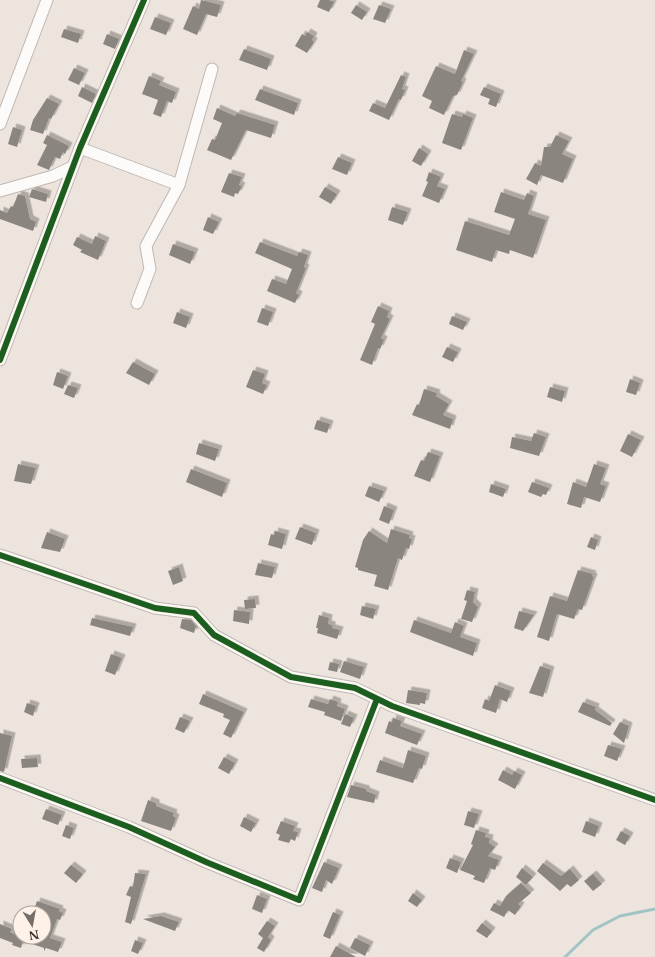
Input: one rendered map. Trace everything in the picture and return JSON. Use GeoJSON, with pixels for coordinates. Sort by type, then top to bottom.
{"type":"FeatureCollection","features":[{"type":"Feature","properties":{"kind":"street"},"geometry":{"type":"LineString","coordinates":[[0,124],[47,0]]}},
{"type":"Feature","properties":{"kind":"street"},"geometry":{"type":"LineString","coordinates":[[0,360],[72,167],[144,0]]}},
{"type":"Feature","properties":{"kind":"street"},"geometry":{"type":"LineString","coordinates":[[137,303],[150,269],[146,246],[179,185],[212,69]]}},
{"type":"Feature","properties":{"kind":"street"},"geometry":{"type":"LineString","coordinates":[[80,148],[179,185]]}},
{"type":"Feature","properties":{"kind":"street"},"geometry":{"type":"LineString","coordinates":[[0,191],[52,176],[72,167]]}},
{"type":"Feature","properties":{"kind":"street"},"geometry":{"type":"LineString","coordinates":[[0,556],[155,608],[194,613],[214,635],[292,677],[355,688],[392,706],[655,800]]}},
{"type":"Feature","properties":{"kind":"street"},"geometry":{"type":"LineString","coordinates":[[0,778],[129,827],[206,862],[299,900],[377,699]]}},
{"type":"Feature","properties":{"kind":"building"},"geometry":{"type":"Polygon","coordinates":[[[201,0],[221,5],[217,17],[206,14],[197,35],[183,29],[193,6],[199,9],[201,0]]]}},
{"type":"Feature","properties":{"kind":"building"},"geometry":{"type":"Polygon","coordinates":[[[320,0],[329,0],[334,2],[329,12],[317,7],[320,0]]]}},
{"type":"Feature","properties":{"kind":"building"},"geometry":{"type":"Polygon","coordinates":[[[356,5],[367,12],[362,20],[351,13],[356,5]]]}},
{"type":"Feature","properties":{"kind":"building"},"geometry":{"type":"Polygon","coordinates":[[[379,5],[391,9],[385,23],[373,19],[379,5]]]}},
{"type":"Feature","properties":{"kind":"building"},"geometry":{"type":"Polygon","coordinates":[[[155,17],[171,23],[166,35],[150,29],[155,17]]]}},
{"type":"Feature","properties":{"kind":"building"},"geometry":{"type":"Polygon","coordinates":[[[64,29],[81,34],[78,43],[61,37],[64,29]]]}},
{"type":"Feature","properties":{"kind":"building"},"geometry":{"type":"Polygon","coordinates":[[[307,32],[314,36],[312,40],[314,42],[307,53],[295,46],[302,34],[305,36],[307,32]]]}},
{"type":"Feature","properties":{"kind":"building"},"geometry":{"type":"Polygon","coordinates":[[[107,34],[119,39],[115,49],[103,44],[107,34]]]}},
{"type":"Feature","properties":{"kind":"building"},"geometry":{"type":"Polygon","coordinates":[[[244,49],[271,59],[267,70],[239,60],[244,49]]]}},
{"type":"Feature","properties":{"kind":"building"},"geometry":{"type":"Polygon","coordinates":[[[464,50],[474,54],[461,81],[463,82],[457,95],[453,96],[444,115],[429,108],[432,101],[422,96],[436,66],[455,74],[464,50]]]}},
{"type":"Feature","properties":{"kind":"building"},"geometry":{"type":"Polygon","coordinates":[[[74,68],[85,73],[79,85],[68,80],[74,68]]]}},
{"type":"Feature","properties":{"kind":"building"},"geometry":{"type":"Polygon","coordinates":[[[401,75],[406,77],[402,89],[405,90],[389,120],[369,111],[373,103],[385,108],[401,75]]]}},
{"type":"Feature","properties":{"kind":"building"},"geometry":{"type":"Polygon","coordinates":[[[149,76],[161,81],[159,85],[176,92],[172,103],[167,101],[161,117],[153,114],[158,100],[142,94],[149,76]]]}},
{"type":"Feature","properties":{"kind":"building"},"geometry":{"type":"Polygon","coordinates":[[[82,87],[96,94],[92,103],[78,96],[82,87]]]}},
{"type":"Feature","properties":{"kind":"building"},"geometry":{"type":"Polygon","coordinates":[[[484,87],[501,94],[496,107],[488,104],[490,99],[480,95],[484,87]]]}},
{"type":"Feature","properties":{"kind":"building"},"geometry":{"type":"Polygon","coordinates":[[[260,89],[298,103],[294,115],[255,100],[260,89]]]}},
{"type":"Feature","properties":{"kind":"building"},"geometry":{"type":"Polygon","coordinates":[[[47,98],[59,104],[51,119],[49,118],[43,134],[30,130],[33,120],[47,98]]]}},
{"type":"Feature","properties":{"kind":"building"},"geometry":{"type":"Polygon","coordinates":[[[217,108],[235,116],[237,113],[275,125],[271,138],[246,130],[231,160],[207,150],[212,139],[215,140],[222,123],[213,119],[217,108]]]}},
{"type":"Feature","properties":{"kind":"building"},"geometry":{"type":"Polygon","coordinates":[[[452,114],[462,117],[463,114],[473,118],[461,150],[442,143],[452,114]]]}},
{"type":"Feature","properties":{"kind":"building"},"geometry":{"type":"Polygon","coordinates":[[[13,127],[22,130],[17,147],[8,144],[13,127]]]}},
{"type":"Feature","properties":{"kind":"building"},"geometry":{"type":"Polygon","coordinates":[[[47,135],[69,146],[65,154],[63,152],[60,159],[55,157],[49,170],[37,165],[47,145],[43,143],[47,135]]]}},
{"type":"Feature","properties":{"kind":"building"},"geometry":{"type":"Polygon","coordinates":[[[556,135],[569,141],[562,154],[573,159],[563,183],[541,175],[537,185],[526,179],[535,163],[541,166],[544,147],[550,147],[556,135]]]}},
{"type":"Feature","properties":{"kind":"building"},"geometry":{"type":"Polygon","coordinates":[[[419,148],[428,154],[421,166],[412,161],[419,148]]]}},
{"type":"Feature","properties":{"kind":"building"},"geometry":{"type":"Polygon","coordinates":[[[338,157],[352,163],[347,175],[332,169],[338,157]]]}},
{"type":"Feature","properties":{"kind":"building"},"geometry":{"type":"Polygon","coordinates":[[[429,172],[441,177],[437,186],[445,189],[439,203],[422,196],[428,182],[426,181],[429,172]]]}},
{"type":"Feature","properties":{"kind":"building"},"geometry":{"type":"Polygon","coordinates":[[[229,173],[242,177],[239,185],[242,186],[238,194],[235,193],[234,197],[221,192],[229,173]]]}},
{"type":"Feature","properties":{"kind":"building"},"geometry":{"type":"Polygon","coordinates":[[[325,187],[337,194],[331,204],[319,197],[325,187]]]}},
{"type":"Feature","properties":{"kind":"building"},"geometry":{"type":"Polygon","coordinates":[[[32,189],[48,194],[46,202],[29,197],[32,189]]]}},
{"type":"Feature","properties":{"kind":"building"},"geometry":{"type":"Polygon","coordinates":[[[501,192],[524,200],[527,193],[534,196],[528,214],[546,220],[533,258],[510,250],[509,254],[496,250],[492,262],[456,250],[465,221],[509,235],[515,219],[494,212],[501,192]]]}},
{"type":"Feature","properties":{"kind":"building"},"geometry":{"type":"Polygon","coordinates":[[[18,194],[25,196],[30,219],[36,222],[33,231],[0,219],[0,210],[7,213],[11,206],[13,207],[18,194]]]}},
{"type":"Feature","properties":{"kind":"building"},"geometry":{"type":"Polygon","coordinates":[[[392,207],[408,212],[403,225],[388,220],[392,207]]]}},
{"type":"Feature","properties":{"kind":"building"},"geometry":{"type":"Polygon","coordinates":[[[208,217],[219,222],[213,234],[203,230],[208,217]]]}},
{"type":"Feature","properties":{"kind":"building"},"geometry":{"type":"Polygon","coordinates":[[[95,236],[106,241],[98,260],[80,252],[82,250],[73,245],[77,237],[92,244],[95,236]]]}},
{"type":"Feature","properties":{"kind":"building"},"geometry":{"type":"Polygon","coordinates":[[[260,242],[297,256],[299,252],[308,255],[304,267],[306,268],[296,293],[299,295],[295,303],[267,291],[272,279],[286,284],[292,269],[255,253],[260,242]]]}},
{"type":"Feature","properties":{"kind":"building"},"geometry":{"type":"Polygon","coordinates":[[[173,244],[195,252],[190,264],[169,255],[173,244]]]}},
{"type":"Feature","properties":{"kind":"building"},"geometry":{"type":"Polygon","coordinates":[[[378,306],[389,311],[387,317],[390,319],[381,338],[384,340],[380,349],[378,348],[372,365],[360,360],[375,324],[371,322],[378,306]]]}},
{"type":"Feature","properties":{"kind":"building"},"geometry":{"type":"Polygon","coordinates":[[[262,308],[273,312],[268,326],[257,322],[262,308]]]}},
{"type":"Feature","properties":{"kind":"building"},"geometry":{"type":"Polygon","coordinates":[[[177,312],[190,317],[186,328],[173,323],[177,312]]]}},
{"type":"Feature","properties":{"kind":"building"},"geometry":{"type":"Polygon","coordinates":[[[452,316],[467,322],[463,330],[449,324],[452,316]]]}},
{"type":"Feature","properties":{"kind":"building"},"geometry":{"type":"Polygon","coordinates":[[[447,347],[458,352],[453,362],[442,357],[447,347]]]}},
{"type":"Feature","properties":{"kind":"building"},"geometry":{"type":"Polygon","coordinates":[[[133,362],[155,374],[149,385],[126,373],[133,362]]]}},
{"type":"Feature","properties":{"kind":"building"},"geometry":{"type":"Polygon","coordinates":[[[253,370],[265,374],[262,383],[267,385],[263,394],[246,387],[253,370]]]}},
{"type":"Feature","properties":{"kind":"building"},"geometry":{"type":"Polygon","coordinates":[[[57,372],[68,376],[63,389],[53,385],[57,372]]]}},
{"type":"Feature","properties":{"kind":"building"},"geometry":{"type":"Polygon","coordinates":[[[630,379],[640,383],[636,395],[626,392],[630,379]]]}},
{"type":"Feature","properties":{"kind":"building"},"geometry":{"type":"Polygon","coordinates":[[[68,385],[78,388],[74,398],[64,394],[68,385]]]}},
{"type":"Feature","properties":{"kind":"building"},"geometry":{"type":"Polygon","coordinates":[[[550,387],[565,391],[562,402],[547,397],[550,387]]]}},
{"type":"Feature","properties":{"kind":"building"},"geometry":{"type":"Polygon","coordinates":[[[424,389],[437,393],[436,396],[449,404],[443,415],[453,419],[450,429],[412,415],[417,404],[419,405],[424,389]]]}},
{"type":"Feature","properties":{"kind":"building"},"geometry":{"type":"Polygon","coordinates":[[[317,420],[330,424],[327,433],[314,429],[317,420]]]}},
{"type":"Feature","properties":{"kind":"building"},"geometry":{"type":"Polygon","coordinates":[[[534,433],[546,437],[539,456],[510,448],[512,437],[531,441],[534,433]]]}},
{"type":"Feature","properties":{"kind":"building"},"geometry":{"type":"Polygon","coordinates":[[[628,434],[641,440],[632,457],[620,451],[628,434]]]}},
{"type":"Feature","properties":{"kind":"building"},"geometry":{"type":"Polygon","coordinates":[[[199,443],[219,449],[215,461],[196,454],[199,443]]]}},
{"type":"Feature","properties":{"kind":"building"},"geometry":{"type":"Polygon","coordinates":[[[428,452],[440,456],[430,482],[414,476],[421,460],[424,461],[428,452]]]}},
{"type":"Feature","properties":{"kind":"building"},"geometry":{"type":"Polygon","coordinates":[[[18,464],[36,468],[31,484],[14,481],[18,464]]]}},
{"type":"Feature","properties":{"kind":"building"},"geometry":{"type":"Polygon","coordinates":[[[594,464],[606,468],[600,484],[606,486],[600,502],[584,497],[581,508],[567,504],[573,482],[586,487],[594,464]]]}},
{"type":"Feature","properties":{"kind":"building"},"geometry":{"type":"Polygon","coordinates":[[[191,469],[227,483],[222,497],[186,482],[191,469]]]}},
{"type":"Feature","properties":{"kind":"building"},"geometry":{"type":"Polygon","coordinates":[[[532,482],[549,488],[546,495],[543,494],[541,497],[528,492],[532,482]]]}},
{"type":"Feature","properties":{"kind":"building"},"geometry":{"type":"Polygon","coordinates":[[[491,484],[506,489],[503,497],[489,492],[491,484]]]}},
{"type":"Feature","properties":{"kind":"building"},"geometry":{"type":"Polygon","coordinates":[[[369,486],[384,491],[379,502],[365,496],[369,486]]]}},
{"type":"Feature","properties":{"kind":"building"},"geometry":{"type":"Polygon","coordinates":[[[384,506],[394,510],[389,524],[379,520],[384,506]]]}},
{"type":"Feature","properties":{"kind":"building"},"geometry":{"type":"Polygon","coordinates":[[[300,527],[316,533],[312,545],[295,539],[300,527]]]}},
{"type":"Feature","properties":{"kind":"building"},"geometry":{"type":"Polygon","coordinates":[[[391,529],[410,535],[409,538],[412,539],[409,549],[406,548],[402,560],[398,558],[388,590],[374,586],[377,575],[358,570],[358,568],[355,567],[363,540],[369,531],[387,543],[391,529]]]}},
{"type":"Feature","properties":{"kind":"building"},"geometry":{"type":"Polygon","coordinates":[[[275,531],[286,534],[282,549],[268,545],[271,534],[274,535],[275,531]]]}},
{"type":"Feature","properties":{"kind":"building"},"geometry":{"type":"Polygon","coordinates":[[[47,532],[65,539],[60,552],[41,548],[47,532]]]}},
{"type":"Feature","properties":{"kind":"building"},"geometry":{"type":"Polygon","coordinates":[[[591,537],[598,540],[595,550],[587,547],[591,537]]]}},
{"type":"Feature","properties":{"kind":"building"},"geometry":{"type":"Polygon","coordinates":[[[258,563],[275,567],[272,578],[255,575],[258,563]]]}},
{"type":"Feature","properties":{"kind":"building"},"geometry":{"type":"Polygon","coordinates":[[[179,567],[183,581],[173,585],[168,571],[179,567]]]}},
{"type":"Feature","properties":{"kind":"building"},"geometry":{"type":"Polygon","coordinates":[[[578,570],[593,574],[592,576],[594,577],[582,610],[578,609],[574,619],[557,614],[549,641],[537,637],[550,596],[567,601],[578,570]]]}},
{"type":"Feature","properties":{"kind":"building"},"geometry":{"type":"Polygon","coordinates":[[[467,590],[475,592],[473,602],[478,607],[472,622],[461,619],[467,601],[464,600],[467,590]]]}},
{"type":"Feature","properties":{"kind":"building"},"geometry":{"type":"Polygon","coordinates":[[[255,599],[256,608],[245,609],[244,600],[255,599]]]}},
{"type":"Feature","properties":{"kind":"building"},"geometry":{"type":"Polygon","coordinates":[[[362,606],[376,609],[373,619],[360,615],[362,606]]]}},
{"type":"Feature","properties":{"kind":"building"},"geometry":{"type":"Polygon","coordinates":[[[234,610],[250,612],[249,624],[233,621],[234,610]]]}},
{"type":"Feature","properties":{"kind":"building"},"geometry":{"type":"Polygon","coordinates":[[[519,611],[534,615],[523,631],[514,628],[519,611]]]}},
{"type":"Feature","properties":{"kind":"building"},"geometry":{"type":"Polygon","coordinates":[[[319,615],[329,618],[328,624],[332,625],[332,628],[340,630],[337,639],[317,633],[318,628],[316,628],[319,615]]]}},
{"type":"Feature","properties":{"kind":"building"},"geometry":{"type":"Polygon","coordinates":[[[92,618],[133,627],[130,636],[90,625],[92,618]]]}},
{"type":"Feature","properties":{"kind":"building"},"geometry":{"type":"Polygon","coordinates":[[[182,619],[191,620],[196,626],[194,633],[180,628],[182,619]]]}},
{"type":"Feature","properties":{"kind":"building"},"geometry":{"type":"Polygon","coordinates":[[[414,620],[451,633],[455,622],[464,626],[460,637],[477,643],[473,656],[410,632],[414,620]]]}},
{"type":"Feature","properties":{"kind":"building"},"geometry":{"type":"Polygon","coordinates":[[[111,654],[122,658],[115,675],[105,671],[111,654]]]}},
{"type":"Feature","properties":{"kind":"building"},"geometry":{"type":"Polygon","coordinates":[[[344,661],[364,667],[360,679],[340,672],[344,661]]]}},
{"type":"Feature","properties":{"kind":"building"},"geometry":{"type":"Polygon","coordinates":[[[330,662],[339,664],[337,672],[328,670],[330,662]]]}},
{"type":"Feature","properties":{"kind":"building"},"geometry":{"type":"Polygon","coordinates":[[[540,666],[551,670],[543,697],[529,693],[540,666]]]}},
{"type":"Feature","properties":{"kind":"building"},"geometry":{"type":"Polygon","coordinates":[[[495,685],[511,691],[507,702],[500,699],[496,713],[482,708],[485,699],[489,701],[495,685]]]}},
{"type":"Feature","properties":{"kind":"building"},"geometry":{"type":"Polygon","coordinates":[[[408,690],[427,693],[425,704],[420,703],[420,705],[406,703],[408,690]]]}},
{"type":"Feature","properties":{"kind":"building"},"geometry":{"type":"Polygon","coordinates":[[[203,694],[244,712],[231,738],[223,734],[230,720],[223,717],[224,714],[199,704],[203,694]]]}},
{"type":"Feature","properties":{"kind":"building"},"geometry":{"type":"Polygon","coordinates":[[[311,699],[328,704],[330,699],[338,702],[337,706],[345,709],[341,721],[324,715],[325,712],[308,707],[311,699]]]}},
{"type":"Feature","properties":{"kind":"building"},"geometry":{"type":"Polygon","coordinates":[[[583,702],[596,707],[595,710],[612,723],[610,726],[578,712],[583,702]]]}},
{"type":"Feature","properties":{"kind":"building"},"geometry":{"type":"Polygon","coordinates":[[[27,703],[36,706],[33,716],[24,712],[27,703]]]}},
{"type":"Feature","properties":{"kind":"building"},"geometry":{"type":"Polygon","coordinates":[[[345,714],[354,718],[350,727],[341,724],[345,714]]]}},
{"type":"Feature","properties":{"kind":"building"},"geometry":{"type":"Polygon","coordinates":[[[180,717],[190,721],[184,733],[175,729],[180,717]]]}},
{"type":"Feature","properties":{"kind":"building"},"geometry":{"type":"Polygon","coordinates":[[[393,718],[402,721],[400,726],[422,734],[417,745],[385,733],[389,721],[392,722],[393,718]]]}},
{"type":"Feature","properties":{"kind":"building"},"geometry":{"type":"Polygon","coordinates":[[[620,722],[629,726],[624,743],[613,734],[620,722]]]}},
{"type":"Feature","properties":{"kind":"building"},"geometry":{"type":"Polygon","coordinates":[[[0,733],[12,736],[4,772],[0,771],[0,733]]]}},
{"type":"Feature","properties":{"kind":"building"},"geometry":{"type":"Polygon","coordinates":[[[608,745],[622,749],[617,761],[604,756],[608,745]]]}},
{"type":"Feature","properties":{"kind":"building"},"geometry":{"type":"Polygon","coordinates":[[[408,750],[426,756],[422,769],[419,768],[413,783],[376,772],[380,760],[403,768],[408,750]]]}},
{"type":"Feature","properties":{"kind":"building"},"geometry":{"type":"Polygon","coordinates":[[[224,757],[235,763],[229,774],[218,768],[224,757]]]}},
{"type":"Feature","properties":{"kind":"building"},"geometry":{"type":"Polygon","coordinates":[[[37,758],[38,767],[22,768],[21,759],[37,758]]]}},
{"type":"Feature","properties":{"kind":"building"},"geometry":{"type":"Polygon","coordinates":[[[503,770],[512,775],[514,771],[522,775],[515,789],[498,780],[503,770]]]}},
{"type":"Feature","properties":{"kind":"building"},"geometry":{"type":"Polygon","coordinates":[[[351,785],[366,789],[366,791],[376,795],[374,803],[347,797],[351,785]]]}},
{"type":"Feature","properties":{"kind":"building"},"geometry":{"type":"Polygon","coordinates":[[[148,800],[156,803],[156,806],[174,813],[173,816],[176,818],[171,831],[141,821],[148,800]]]}},
{"type":"Feature","properties":{"kind":"building"},"geometry":{"type":"Polygon","coordinates":[[[46,809],[62,815],[58,825],[42,819],[46,809]]]}},
{"type":"Feature","properties":{"kind":"building"},"geometry":{"type":"Polygon","coordinates":[[[468,811],[479,814],[474,828],[464,825],[468,811]]]}},
{"type":"Feature","properties":{"kind":"building"},"geometry":{"type":"Polygon","coordinates":[[[244,817],[256,823],[251,832],[240,826],[244,817]]]}},
{"type":"Feature","properties":{"kind":"building"},"geometry":{"type":"Polygon","coordinates":[[[281,821],[295,826],[293,831],[298,832],[295,841],[291,839],[289,843],[278,840],[280,835],[276,833],[281,821]]]}},
{"type":"Feature","properties":{"kind":"building"},"geometry":{"type":"Polygon","coordinates":[[[586,821],[599,826],[595,837],[582,832],[586,821]]]}},
{"type":"Feature","properties":{"kind":"building"},"geometry":{"type":"Polygon","coordinates":[[[66,825],[74,828],[70,839],[62,836],[66,825]]]}},
{"type":"Feature","properties":{"kind":"building"},"geometry":{"type":"Polygon","coordinates":[[[476,830],[486,833],[485,837],[490,838],[489,843],[495,847],[488,856],[499,860],[495,870],[490,868],[484,883],[473,879],[475,876],[460,870],[473,845],[471,844],[476,830]]]}},
{"type":"Feature","properties":{"kind":"building"},"geometry":{"type":"Polygon","coordinates":[[[621,831],[630,836],[625,845],[616,840],[621,831]]]}},
{"type":"Feature","properties":{"kind":"building"},"geometry":{"type":"Polygon","coordinates":[[[450,858],[461,862],[457,873],[446,868],[450,858]]]}},
{"type":"Feature","properties":{"kind":"building"},"geometry":{"type":"Polygon","coordinates":[[[324,862],[339,868],[332,884],[326,880],[322,892],[312,888],[324,862]]]}},
{"type":"Feature","properties":{"kind":"building"},"geometry":{"type":"Polygon","coordinates":[[[543,863],[561,876],[570,869],[579,880],[571,887],[567,884],[560,891],[537,871],[543,863]]]}},
{"type":"Feature","properties":{"kind":"building"},"geometry":{"type":"Polygon","coordinates":[[[71,865],[83,874],[76,883],[64,873],[71,865]]]}},
{"type":"Feature","properties":{"kind":"building"},"geometry":{"type":"Polygon","coordinates":[[[522,868],[533,877],[526,885],[516,877],[522,868]]]}},
{"type":"Feature","properties":{"kind":"building"},"geometry":{"type":"Polygon","coordinates":[[[135,873],[146,874],[131,924],[125,922],[131,897],[126,895],[130,886],[133,887],[135,873]]]}},
{"type":"Feature","properties":{"kind":"building"},"geometry":{"type":"Polygon","coordinates":[[[593,874],[602,884],[593,891],[584,881],[593,874]]]}},
{"type":"Feature","properties":{"kind":"building"},"geometry":{"type":"Polygon","coordinates":[[[521,883],[531,893],[518,904],[521,906],[515,915],[508,910],[504,917],[490,910],[494,903],[500,906],[506,896],[521,883]]]}},
{"type":"Feature","properties":{"kind":"building"},"geometry":{"type":"Polygon","coordinates":[[[413,893],[422,900],[417,907],[408,901],[413,893]]]}},
{"type":"Feature","properties":{"kind":"building"},"geometry":{"type":"Polygon","coordinates":[[[257,895],[267,899],[262,913],[252,909],[257,895]]]}},
{"type":"Feature","properties":{"kind":"building"},"geometry":{"type":"Polygon","coordinates":[[[37,901],[48,905],[36,905],[37,901]]]}},
{"type":"Feature","properties":{"kind":"building"},"geometry":{"type":"Polygon","coordinates":[[[52,906],[60,909],[59,911],[63,913],[60,920],[57,919],[52,933],[52,906]]]}},
{"type":"Feature","properties":{"kind":"building"},"geometry":{"type":"Polygon","coordinates":[[[333,912],[340,915],[330,939],[323,936],[333,912]]]}},
{"type":"Feature","properties":{"kind":"building"},"geometry":{"type":"Polygon","coordinates":[[[161,916],[179,922],[175,931],[143,919],[161,916]]]}},
{"type":"Feature","properties":{"kind":"building"},"geometry":{"type":"Polygon","coordinates":[[[267,921],[275,926],[268,937],[271,940],[264,952],[257,948],[263,938],[258,934],[267,921]]]}},
{"type":"Feature","properties":{"kind":"building"},"geometry":{"type":"Polygon","coordinates":[[[482,923],[492,931],[487,938],[476,931],[482,923]]]}},
{"type":"Feature","properties":{"kind":"building"},"geometry":{"type":"Polygon","coordinates":[[[0,924],[12,929],[10,932],[12,933],[12,943],[0,938],[0,924]]]}},
{"type":"Feature","properties":{"kind":"building"},"geometry":{"type":"Polygon","coordinates":[[[355,938],[370,945],[365,956],[350,948],[355,938]]]}},
{"type":"Feature","properties":{"kind":"building"},"geometry":{"type":"Polygon","coordinates":[[[52,939],[62,942],[58,952],[46,948],[44,951],[44,948],[35,945],[52,945],[52,939]]]}},
{"type":"Feature","properties":{"kind":"building"},"geometry":{"type":"Polygon","coordinates":[[[135,940],[143,943],[138,954],[131,951],[135,940]]]}},
{"type":"Feature","properties":{"kind":"building"},"geometry":{"type":"Polygon","coordinates":[[[12,945],[22,945],[21,948],[12,945]]]}},
{"type":"Feature","properties":{"kind":"building"},"geometry":{"type":"Polygon","coordinates":[[[336,946],[356,957],[330,957],[336,946]]]}},
{"type":"Feature","properties":{"kind":"waterway"},"geometry":{"type":"LineString","coordinates":[[565,957],[593,930],[620,916],[655,909]]}},
{"type":"Feature","properties":{"kind":"cycle path"},"geometry":{"type":"LineString","coordinates":[[0,360],[80,148],[144,0]]}},
{"type":"Feature","properties":{"kind":"cycle path"},"geometry":{"type":"LineString","coordinates":[[0,555],[155,608],[194,613],[214,635],[291,677],[355,688],[392,706],[655,800]]}},
{"type":"Feature","properties":{"kind":"cycle path"},"geometry":{"type":"LineString","coordinates":[[0,778],[129,827],[206,862],[299,900],[377,699]]}}]}
